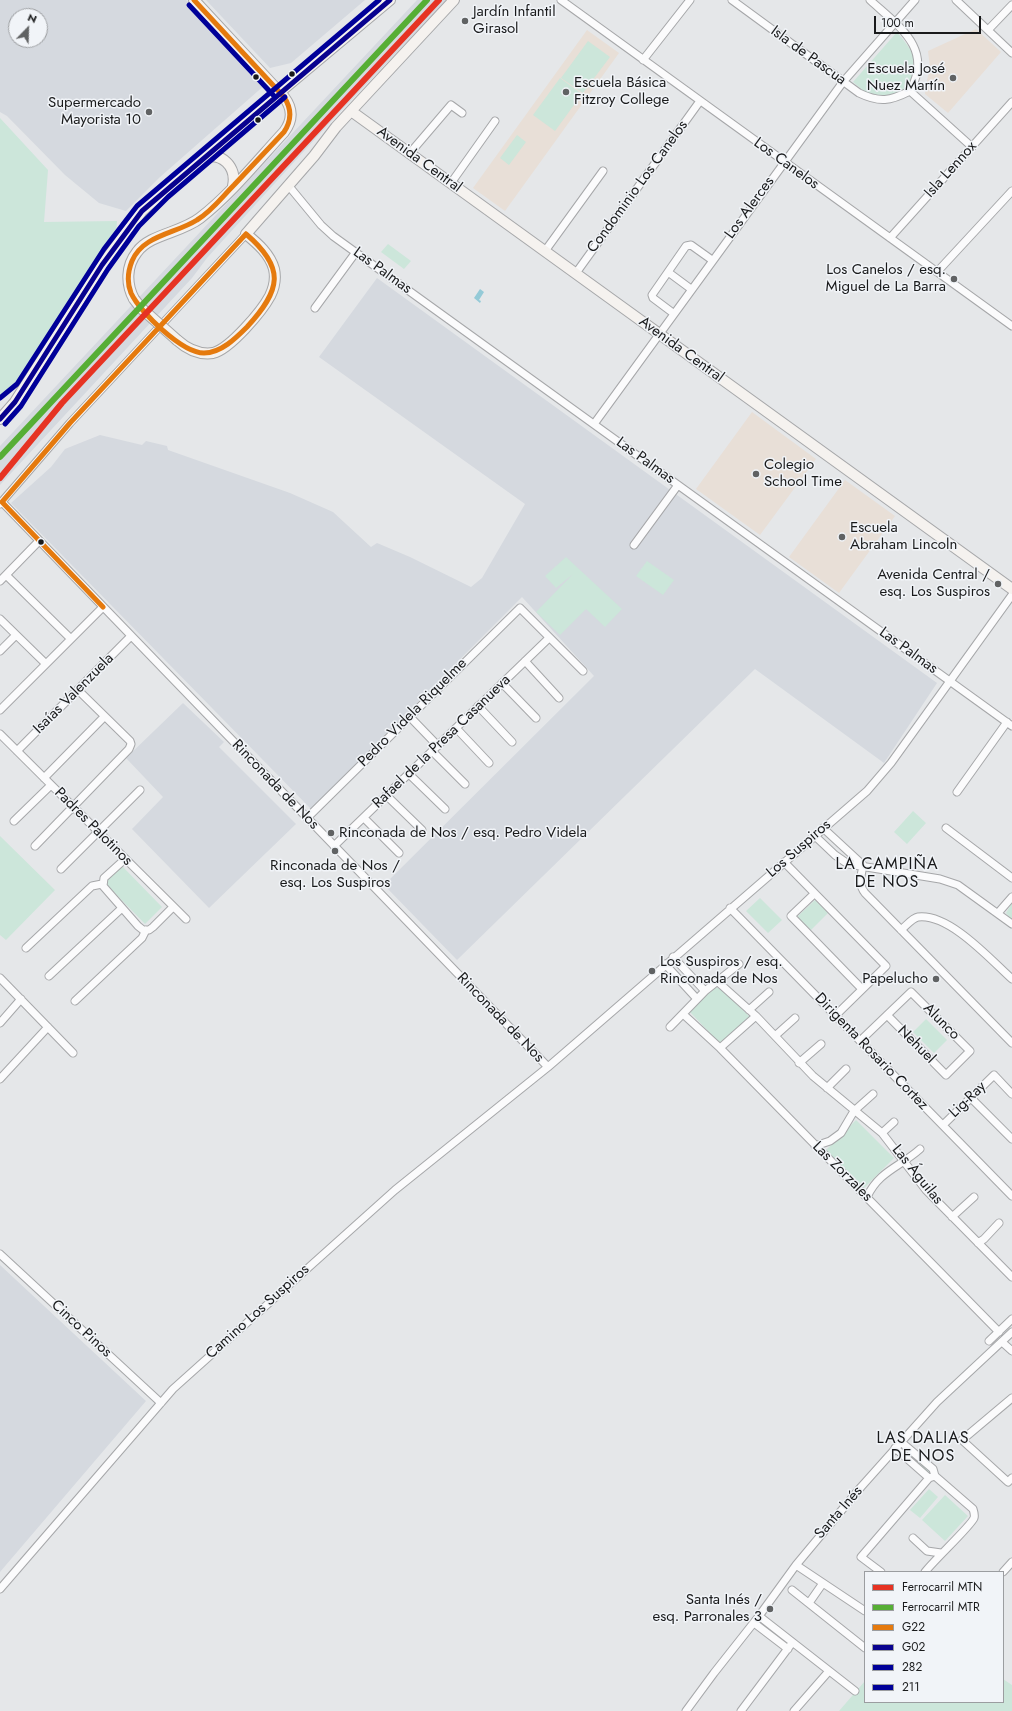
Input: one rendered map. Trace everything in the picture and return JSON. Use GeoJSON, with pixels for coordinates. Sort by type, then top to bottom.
{"type":"FeatureCollection","features":[{"type":"Feature","properties":{"kind":"street"},"geometry":{"type":"LineString","coordinates":[[194,0],[280,92],[290,106],[290,124],[212,208],[198,219],[176,232],[149,240],[140,248],[132,259],[129,272],[129,287],[134,299],[141,308],[188,348],[197,352],[207,353],[218,351],[237,337],[267,302],[274,282],[273,265],[263,250],[246,234]]}},
{"type":"Feature","properties":{"kind":"street"},"geometry":{"type":"LineString","coordinates":[[0,418],[15,402],[102,265],[128,228],[150,204],[202,158],[390,0]]}},
{"type":"Feature","properties":{"kind":"street"},"geometry":{"type":"LineString","coordinates":[[1,503],[70,423],[246,234],[351,110],[454,0]]}},
{"type":"Feature","properties":{"kind":"street","name":"Los Canelos"},"geometry":{"type":"LineString","coordinates":[[561,0],[1012,326]]}},
{"type":"Feature","properties":{"kind":"street"},"geometry":{"type":"LineString","coordinates":[[644,60],[690,0]]}},
{"type":"Feature","properties":{"kind":"street","name":"Isla de Pascua"},"geometry":{"type":"LineString","coordinates":[[732,0],[843,82],[872,100],[891,99],[910,91]]}},
{"type":"Feature","properties":{"kind":"street"},"geometry":{"type":"LineString","coordinates":[[870,0],[910,38],[916,48],[919,65],[917,76],[910,91],[972,147]]}},
{"type":"Feature","properties":{"kind":"street","name":"Los Alerces"},"geometry":{"type":"LineString","coordinates":[[594,424],[658,333],[843,82],[915,0]]}},
{"type":"Feature","properties":{"kind":"street"},"geometry":{"type":"LineString","coordinates":[[956,0],[1012,53]]}},
{"type":"Feature","properties":{"kind":"street"},"geometry":{"type":"LineString","coordinates":[[988,30],[1012,5]]}},
{"type":"Feature","properties":{"kind":"street","name":"Condominio Los Canelos"},"geometry":{"type":"LineString","coordinates":[[576,273],[700,101]]}},
{"type":"Feature","properties":{"kind":"street","name":"Isla Lennox"},"geometry":{"type":"LineString","coordinates":[[890,238],[1012,102]]}},
{"type":"Feature","properties":{"kind":"street"},"geometry":{"type":"LineString","coordinates":[[410,153],[451,105],[462,113]]}},
{"type":"Feature","properties":{"kind":"street","name":"Avenida Central"},"geometry":{"type":"LineString","coordinates":[[351,110],[1012,589]]}},
{"type":"Feature","properties":{"kind":"street"},"geometry":{"type":"LineString","coordinates":[[451,183],[496,121]]}},
{"type":"Feature","properties":{"kind":"street"},"geometry":{"type":"LineString","coordinates":[[202,158],[215,156],[225,160],[233,171],[233,186]]}},
{"type":"Feature","properties":{"kind":"street"},"geometry":{"type":"LineString","coordinates":[[545,251],[603,171]]}},
{"type":"Feature","properties":{"kind":"street","name":"Las Palmas"},"geometry":{"type":"LineString","coordinates":[[288,186],[321,225],[356,252],[1010,724]]}},
{"type":"Feature","properties":{"kind":"street"},"geometry":{"type":"LineString","coordinates":[[937,272],[1012,191]]}},
{"type":"Feature","properties":{"kind":"street"},"geometry":{"type":"LineString","coordinates":[[673,313],[652,296],[668,272],[688,245],[712,260]]}},
{"type":"Feature","properties":{"kind":"street"},"geometry":{"type":"LineString","coordinates":[[316,308],[356,252]]}},
{"type":"Feature","properties":{"kind":"street"},"geometry":{"type":"LineString","coordinates":[[668,272],[691,289]]}},
{"type":"Feature","properties":{"kind":"street"},"geometry":{"type":"LineString","coordinates":[[0,408],[9,398],[22,389]]}},
{"type":"Feature","properties":{"kind":"street"},"geometry":{"type":"LineString","coordinates":[[634,545],[678,485]]}},
{"type":"Feature","properties":{"kind":"street","name":"Rinconada de Nos"},"geometry":{"type":"LineString","coordinates":[[1,503],[548,1068]]}},
{"type":"Feature","properties":{"kind":"street"},"geometry":{"type":"LineString","coordinates":[[0,581],[39,541]]}},
{"type":"Feature","properties":{"kind":"street"},"geometry":{"type":"LineString","coordinates":[[6,575],[71,639]]}},
{"type":"Feature","properties":{"kind":"street","name":"Los Suspiros"},"geometry":{"type":"LineString","coordinates":[[548,1068],[664,964],[867,791],[884,773],[1012,595]]}},
{"type":"Feature","properties":{"kind":"street"},"geometry":{"type":"LineString","coordinates":[[0,710],[103,607]]}},
{"type":"Feature","properties":{"kind":"street","name":"Pedro Videla Riquelme"},"geometry":{"type":"LineString","coordinates":[[307,818],[520,608],[549,638]]}},
{"type":"Feature","properties":{"kind":"street"},"geometry":{"type":"LineString","coordinates":[[0,619],[46,664]]}},
{"type":"Feature","properties":{"kind":"street"},"geometry":{"type":"LineString","coordinates":[[0,651],[16,635]]}},
{"type":"Feature","properties":{"kind":"street","name":"Isaías Valenzuela"},"geometry":{"type":"LineString","coordinates":[[17,751],[131,636]]}},
{"type":"Feature","properties":{"kind":"street"},"geometry":{"type":"LineString","coordinates":[[549,638],[583,671]]}},
{"type":"Feature","properties":{"kind":"street","name":"Rafael de la Presa Casanueva"},"geometry":{"type":"LineString","coordinates":[[334,846],[549,638]]}},
{"type":"Feature","properties":{"kind":"street"},"geometry":{"type":"LineString","coordinates":[[525,661],[559,698]]}},
{"type":"Feature","properties":{"kind":"street"},"geometry":{"type":"LineString","coordinates":[[502,683],[536,718]]}},
{"type":"Feature","properties":{"kind":"street"},"geometry":{"type":"LineString","coordinates":[[35,846],[129,749],[131,744],[130,741],[78,690]]}},
{"type":"Feature","properties":{"kind":"street"},"geometry":{"type":"LineString","coordinates":[[478,706],[512,742]]}},
{"type":"Feature","properties":{"kind":"street"},"geometry":{"type":"LineString","coordinates":[[44,778],[104,717]]}},
{"type":"Feature","properties":{"kind":"street"},"geometry":{"type":"LineString","coordinates":[[410,717],[438,746]]}},
{"type":"Feature","properties":{"kind":"street"},"geometry":{"type":"LineString","coordinates":[[957,792],[1010,724]]}},
{"type":"Feature","properties":{"kind":"street"},"geometry":{"type":"LineString","coordinates":[[456,728],[489,763]]}},
{"type":"Feature","properties":{"kind":"street","name":"Padres Palotinos"},"geometry":{"type":"LineString","coordinates":[[0,734],[186,920]]}},
{"type":"Feature","properties":{"kind":"street"},"geometry":{"type":"LineString","coordinates":[[432,751],[465,784]]}},
{"type":"Feature","properties":{"kind":"street"},"geometry":{"type":"LineString","coordinates":[[409,774],[445,809]]}},
{"type":"Feature","properties":{"kind":"street"},"geometry":{"type":"LineString","coordinates":[[14,821],[50,785]]}},
{"type":"Feature","properties":{"kind":"street"},"geometry":{"type":"LineString","coordinates":[[61,869],[140,790]]}},
{"type":"Feature","properties":{"kind":"street"},"geometry":{"type":"LineString","coordinates":[[387,796],[422,830]]}},
{"type":"Feature","properties":{"kind":"street"},"geometry":{"type":"LineString","coordinates":[[364,818],[399,853]]}},
{"type":"Feature","properties":{"kind":"street"},"geometry":{"type":"LineString","coordinates":[[823,828],[863,865]]}},
{"type":"Feature","properties":{"kind":"street"},"geometry":{"type":"LineString","coordinates":[[946,828],[1012,878]]}},
{"type":"Feature","properties":{"kind":"street"},"geometry":{"type":"LineString","coordinates":[[815,836],[843,862],[848,864],[863,865],[946,880],[968,891],[1012,924]]}},
{"type":"Feature","properties":{"kind":"street"},"geometry":{"type":"LineString","coordinates":[[125,859],[106,876],[102,884],[105,891],[140,928],[146,930]]}},
{"type":"Feature","properties":{"kind":"street"},"geometry":{"type":"LineString","coordinates":[[784,862],[886,966],[835,1016]]}},
{"type":"Feature","properties":{"kind":"street"},"geometry":{"type":"LineString","coordinates":[[863,865],[860,880],[861,887],[1012,1043]]}},
{"type":"Feature","properties":{"kind":"street"},"geometry":{"type":"LineString","coordinates":[[26,948],[92,886],[102,884]]}},
{"type":"Feature","properties":{"kind":"street"},"geometry":{"type":"LineString","coordinates":[[814,894],[791,916],[862,989]]}},
{"type":"Feature","properties":{"kind":"street"},"geometry":{"type":"LineString","coordinates":[[998,913],[1012,897]]}},
{"type":"Feature","properties":{"kind":"street"},"geometry":{"type":"LineString","coordinates":[[75,1001],[142,938],[146,930],[153,927],[174,907]]}},
{"type":"Feature","properties":{"kind":"street"},"geometry":{"type":"LineString","coordinates":[[49,976],[122,908]]}},
{"type":"Feature","properties":{"kind":"street","name":"Dirigenta Rosario Cortez"},"geometry":{"type":"LineString","coordinates":[[730,908],[1012,1196]]}},
{"type":"Feature","properties":{"kind":"street"},"geometry":{"type":"LineString","coordinates":[[901,930],[914,918],[919,917],[953,927],[1012,979]]}},
{"type":"Feature","properties":{"kind":"street"},"geometry":{"type":"LineString","coordinates":[[673,957],[705,992]]}},
{"type":"Feature","properties":{"kind":"street"},"geometry":{"type":"LineString","coordinates":[[664,964],[697,999]]}},
{"type":"Feature","properties":{"kind":"street"},"geometry":{"type":"LineString","coordinates":[[670,1027],[697,999],[739,964]]}},
{"type":"Feature","properties":{"kind":"street"},"geometry":{"type":"LineString","coordinates":[[0,978],[73,1052]]}},
{"type":"Feature","properties":{"kind":"street","name":"Las Águilas"},"geometry":{"type":"LineString","coordinates":[[718,982],[756,1016],[799,1063],[854,1111],[882,1133],[926,1190],[1012,1277]]}},
{"type":"Feature","properties":{"kind":"street"},"geometry":{"type":"LineString","coordinates":[[749,1010],[769,992]]}},
{"type":"Feature","properties":{"kind":"street","name":"Alunco"},"geometry":{"type":"LineString","coordinates":[[886,1015],[911,992],[970,1051],[946,1075]]}},
{"type":"Feature","properties":{"kind":"street"},"geometry":{"type":"LineString","coordinates":[[0,1023],[21,999]]}},
{"type":"Feature","properties":{"kind":"street","name":"Las Zorzales"},"geometry":{"type":"LineString","coordinates":[[683,1014],[720,1048],[814,1146],[868,1197],[999,1332]]}},
{"type":"Feature","properties":{"kind":"street"},"geometry":{"type":"LineString","coordinates":[[860,1041],[886,1015]]}},
{"type":"Feature","properties":{"kind":"street","name":"Nehuel"},"geometry":{"type":"LineString","coordinates":[[886,1015],[946,1075]]}},
{"type":"Feature","properties":{"kind":"street"},"geometry":{"type":"LineString","coordinates":[[720,1048],[756,1016]]}},
{"type":"Feature","properties":{"kind":"street"},"geometry":{"type":"LineString","coordinates":[[775,1036],[795,1018]]}},
{"type":"Feature","properties":{"kind":"street"},"geometry":{"type":"LineString","coordinates":[[0,1079],[48,1027]]}},
{"type":"Feature","properties":{"kind":"street"},"geometry":{"type":"LineString","coordinates":[[799,1063],[820,1044]]}},
{"type":"Feature","properties":{"kind":"street","name":"Camino Los Suspiros"},"geometry":{"type":"LineString","coordinates":[[0,1589],[179,1384],[395,1190],[548,1068]]}},
{"type":"Feature","properties":{"kind":"street"},"geometry":{"type":"LineString","coordinates":[[827,1088],[846,1069]]}},
{"type":"Feature","properties":{"kind":"street","name":"Lig-Ray"},"geometry":{"type":"LineString","coordinates":[[943,1125],[994,1075],[1012,1094]]}},
{"type":"Feature","properties":{"kind":"street"},"geometry":{"type":"LineString","coordinates":[[814,1146],[830,1141],[841,1133],[854,1111],[873,1094]]}},
{"type":"Feature","properties":{"kind":"street"},"geometry":{"type":"LineString","coordinates":[[971,1098],[1012,1140]]}},
{"type":"Feature","properties":{"kind":"street","name":"Las Águilas"},"geometry":{"type":"LineString","coordinates":[[882,1133],[894,1122]]}},
{"type":"Feature","properties":{"kind":"street"},"geometry":{"type":"LineString","coordinates":[[868,1197],[880,1177],[887,1170],[904,1162],[920,1149]]}},
{"type":"Feature","properties":{"kind":"street","name":"Las Águilas"},"geometry":{"type":"LineString","coordinates":[[952,1217],[974,1197]]}},
{"type":"Feature","properties":{"kind":"street"},"geometry":{"type":"LineString","coordinates":[[978,1243],[984,1239],[999,1223]]}},
{"type":"Feature","properties":{"kind":"street","name":"Cinco Pinos"},"geometry":{"type":"LineString","coordinates":[[0,1254],[161,1403]]}},
{"type":"Feature","properties":{"kind":"street"},"geometry":{"type":"LineString","coordinates":[[990,1341],[1012,1319]]}},
{"type":"Feature","properties":{"kind":"street","name":"Santa Inés"},"geometry":{"type":"LineString","coordinates":[[686,1711],[714,1673],[760,1616],[796,1565],[895,1448],[937,1402],[1002,1342],[1011,1336]]}},
{"type":"Feature","properties":{"kind":"street"},"geometry":{"type":"LineString","coordinates":[[1002,1342],[1012,1351]]}},
{"type":"Feature","properties":{"kind":"street"},"geometry":{"type":"LineString","coordinates":[[1010,1480],[962,1440],[1012,1398]]}},
{"type":"Feature","properties":{"kind":"street"},"geometry":{"type":"LineString","coordinates":[[880,1571],[861,1557],[932,1477],[933,1469],[901,1442]]}},
{"type":"Feature","properties":{"kind":"street"},"geometry":{"type":"LineString","coordinates":[[895,1448],[973,1509],[974,1515],[972,1521],[940,1553],[926,1571]]}},
{"type":"Feature","properties":{"kind":"street"},"geometry":{"type":"LineString","coordinates":[[913,1538],[927,1551],[936,1554],[940,1553]]}},
{"type":"Feature","properties":{"kind":"street"},"geometry":{"type":"LineString","coordinates":[[1004,1571],[1012,1562]]}},
{"type":"Feature","properties":{"kind":"street"},"geometry":{"type":"LineString","coordinates":[[796,1565],[864,1610]]}},
{"type":"Feature","properties":{"kind":"street"},"geometry":{"type":"LineString","coordinates":[[809,1603],[823,1583]]}},
{"type":"Feature","properties":{"kind":"street"},"geometry":{"type":"LineString","coordinates":[[792,1590],[864,1647]]}},
{"type":"Feature","properties":{"kind":"street"},"geometry":{"type":"LineString","coordinates":[[760,1616],[790,1646]]}},
{"type":"Feature","properties":{"kind":"street"},"geometry":{"type":"LineString","coordinates":[[754,1623],[829,1671],[855,1691]]}},
{"type":"Feature","properties":{"kind":"street"},"geometry":{"type":"LineString","coordinates":[[741,1711],[790,1646]]}},
{"type":"Feature","properties":{"kind":"street"},"geometry":{"type":"LineString","coordinates":[[794,1711],[829,1671]]}},
{"type":"Feature","properties":{"kind":"shaded area"},"geometry":{"type":"Polygon","coordinates":[[[0,0],[186,0],[266,84],[160,177],[126,211],[99,203],[65,175],[7,116],[0,112],[0,0]]]}},
{"type":"Feature","properties":{"kind":"shaded area"},"geometry":{"type":"Polygon","coordinates":[[[206,0],[365,0],[291,63],[270,68],[206,0]]]}},
{"type":"Feature","properties":{"kind":"shaded area"},"geometry":{"type":"Polygon","coordinates":[[[417,0],[447,0],[334,118],[207,258],[192,278],[0,485],[0,446],[417,0]]]}},
{"type":"Feature","properties":{"kind":"shaded area","name":"Escuela José Nuez Martín"},"geometry":{"type":"Polygon","coordinates":[[[976,29],[1001,52],[948,113],[925,94],[930,68],[928,51],[976,29]]]}},
{"type":"Feature","properties":{"kind":"shaded area","name":"Escuela Básica Fitzroy College"},"geometry":{"type":"Polygon","coordinates":[[[587,30],[619,53],[505,211],[473,188],[587,30]]]}},
{"type":"Feature","properties":{"kind":"shaded area"},"geometry":{"type":"Polygon","coordinates":[[[377,278],[937,683],[884,763],[755,669],[457,960],[384,885],[594,676],[522,597],[311,809],[11,503],[51,467],[65,449],[100,435],[142,445],[146,441],[167,446],[168,450],[290,493],[333,512],[371,547],[377,543],[410,557],[471,587],[482,578],[525,504],[319,357],[377,278]]]}},
{"type":"Feature","properties":{"kind":"shaded area","name":"Colegio School Time"},"geometry":{"type":"Polygon","coordinates":[[[752,412],[816,459],[760,535],[696,489],[752,412]]]}},
{"type":"Feature","properties":{"kind":"shaded area","name":"Escuela Abraham Lincoln"},"geometry":{"type":"Polygon","coordinates":[[[845,480],[895,516],[839,593],[789,557],[845,480]]]}},
{"type":"Feature","properties":{"kind":"shaded area"},"geometry":{"type":"Polygon","coordinates":[[[183,703],[224,742],[219,747],[296,824],[209,908],[132,829],[163,797],[126,758],[183,703]]]}},
{"type":"Feature","properties":{"kind":"shaded area"},"geometry":{"type":"Polygon","coordinates":[[[0,1265],[146,1401],[0,1572],[0,1265]]]}},
{"type":"Feature","properties":{"kind":"green space"},"geometry":{"type":"Polygon","coordinates":[[[897,32],[913,54],[915,66],[914,74],[907,87],[895,96],[880,98],[872,96],[853,82],[897,32]]]}},
{"type":"Feature","properties":{"kind":"green space"},"geometry":{"type":"Polygon","coordinates":[[[588,41],[610,57],[583,93],[561,78],[588,41]]]}},
{"type":"Feature","properties":{"kind":"green space"},"geometry":{"type":"Polygon","coordinates":[[[560,78],[582,94],[555,131],[533,115],[560,78]]]}},
{"type":"Feature","properties":{"kind":"green space"},"geometry":{"type":"Polygon","coordinates":[[[0,118],[48,170],[44,222],[117,221],[116,234],[22,375],[0,400],[0,118]]]}},
{"type":"Feature","properties":{"kind":"green space"},"geometry":{"type":"Polygon","coordinates":[[[517,135],[526,142],[509,165],[500,158],[517,135]]]}},
{"type":"Feature","properties":{"kind":"green space"},"geometry":{"type":"Polygon","coordinates":[[[388,244],[411,261],[404,269],[381,252],[388,244]]]}},
{"type":"Feature","properties":{"kind":"green space"},"geometry":{"type":"Polygon","coordinates":[[[566,557],[622,609],[605,627],[586,609],[560,635],[536,612],[573,574],[556,588],[545,576],[566,557]]]}},
{"type":"Feature","properties":{"kind":"green space"},"geometry":{"type":"Polygon","coordinates":[[[647,561],[674,580],[663,595],[636,576],[647,561]]]}},
{"type":"Feature","properties":{"kind":"green space"},"geometry":{"type":"Polygon","coordinates":[[[913,811],[926,823],[907,844],[894,832],[913,811]]]}},
{"type":"Feature","properties":{"kind":"green space"},"geometry":{"type":"Polygon","coordinates":[[[0,836],[55,890],[6,940],[0,935],[0,836]]]}},
{"type":"Feature","properties":{"kind":"green space"},"geometry":{"type":"Polygon","coordinates":[[[122,866],[162,907],[145,924],[105,883],[122,866]]]}},
{"type":"Feature","properties":{"kind":"green space"},"geometry":{"type":"Polygon","coordinates":[[[760,898],[782,920],[768,933],[746,911],[760,898]]]}},
{"type":"Feature","properties":{"kind":"green space"},"geometry":{"type":"Polygon","coordinates":[[[815,900],[828,913],[811,930],[797,917],[815,900]]]}},
{"type":"Feature","properties":{"kind":"green space"},"geometry":{"type":"Polygon","coordinates":[[[1012,903],[1012,920],[1006,913],[1012,903]]]}},
{"type":"Feature","properties":{"kind":"green space"},"geometry":{"type":"Polygon","coordinates":[[[715,988],[720,988],[750,1017],[720,1044],[690,1012],[692,1008],[715,988]]]}},
{"type":"Feature","properties":{"kind":"green space"},"geometry":{"type":"Polygon","coordinates":[[[926,1019],[947,1040],[934,1053],[913,1032],[926,1019]]]}},
{"type":"Feature","properties":{"kind":"green space"},"geometry":{"type":"Polygon","coordinates":[[[856,1120],[894,1158],[864,1188],[826,1150],[856,1120]]]}},
{"type":"Feature","properties":{"kind":"green space"},"geometry":{"type":"Polygon","coordinates":[[[906,1448],[932,1469],[933,1475],[929,1477],[902,1451],[906,1448]]]}},
{"type":"Feature","properties":{"kind":"green space"},"geometry":{"type":"Polygon","coordinates":[[[929,1489],[938,1497],[920,1518],[910,1510],[929,1489]]]}},
{"type":"Feature","properties":{"kind":"green space"},"geometry":{"type":"Polygon","coordinates":[[[945,1495],[968,1516],[945,1541],[922,1520],[945,1495]]]}},
{"type":"Feature","properties":{"kind":"green space"},"geometry":{"type":"Polygon","coordinates":[[[1004,1680],[1012,1685],[1012,1711],[839,1711],[864,1682],[864,1703],[1004,1703],[1004,1680]]]}},
{"type":"Feature","properties":{"kind":"water"},"geometry":{"type":"Polygon","coordinates":[[[480,289],[484,292],[479,300],[481,301],[480,303],[474,298],[480,289]]]}},
{"type":"Feature","properties":{"kind":"rail line","name":"MTR"},"geometry":{"type":"LineString","coordinates":[[0,457],[427,0]]}},
{"type":"Feature","properties":{"kind":"rail line","name":"MTN"},"geometry":{"type":"LineString","coordinates":[[0,478],[62,403],[439,0]]}},
{"type":"Feature","properties":{"kind":"transit line","name":"G22"},"geometry":{"type":"LineString","coordinates":[[194,0],[284,97],[290,110],[290,119],[284,132],[217,204],[197,220],[152,240],[137,252],[132,261],[129,273],[131,293],[152,320],[174,339],[185,346],[195,351],[204,353],[222,348],[247,327],[267,302],[272,290],[274,279],[273,269],[268,258],[259,246],[246,234]]}},
{"type":"Feature","properties":{"kind":"transit line","name":"211"},"geometry":{"type":"LineString","coordinates":[[0,398],[17,384],[104,249],[137,206],[379,0]]}},
{"type":"Feature","properties":{"kind":"transit line","name":"G02"},"geometry":{"type":"LineString","coordinates":[[0,419],[15,402],[102,265],[142,211],[390,0]]}},
{"type":"Feature","properties":{"kind":"transit line","name":"282"},"geometry":{"type":"LineString","coordinates":[[189,5],[275,97]]}},
{"type":"Feature","properties":{"kind":"transit line","name":"282"},"geometry":{"type":"LineString","coordinates":[[5,424],[21,406],[108,269],[139,226],[168,197],[285,97]]}},
{"type":"Feature","properties":{"kind":"transit line","name":"G22"},"geometry":{"type":"LineString","coordinates":[[2,502],[70,423],[246,234]]}},
{"type":"Feature","properties":{"kind":"transit line","name":"G22"},"geometry":{"type":"LineString","coordinates":[[2,502],[103,607]]}},
{"type":"Feature","properties":{"kind":"place","name":"Jardín Infantil Girasol"},"geometry":{"type":"Point","coordinates":[465,21]}},
{"type":"Feature","properties":{"kind":"place","name":"Escuela José Nuez Martín"},"geometry":{"type":"Point","coordinates":[953,78]}},
{"type":"Feature","properties":{"kind":"place","name":"Escuela Básica Fitzroy College"},"geometry":{"type":"Point","coordinates":[566,92]}},
{"type":"Feature","properties":{"kind":"place","name":"Supermercado Mayorista 10"},"geometry":{"type":"Point","coordinates":[149,112]}},
{"type":"Feature","properties":{"kind":"place","name":"Los Canelos / esq. Miguel de La Barra"},"geometry":{"type":"Point","coordinates":[954,279]}},
{"type":"Feature","properties":{"kind":"place","name":"Colegio School Time"},"geometry":{"type":"Point","coordinates":[756,474]}},
{"type":"Feature","properties":{"kind":"place","name":"Escuela Abraham Lincoln"},"geometry":{"type":"Point","coordinates":[842,537]}},
{"type":"Feature","properties":{"kind":"place","name":"Avenida Central / esq. Los Suspiros"},"geometry":{"type":"Point","coordinates":[998,584]}},
{"type":"Feature","properties":{"kind":"place","name":"Rinconada de Nos / esq. Pedro Videla"},"geometry":{"type":"Point","coordinates":[331,833]}},
{"type":"Feature","properties":{"kind":"place","name":"Rinconada de Nos / esq. Los Suspiros"},"geometry":{"type":"Point","coordinates":[335,851]}},
{"type":"Feature","properties":{"kind":"place","name":"Los Suspiros / esq. Rinconada de Nos"},"geometry":{"type":"Point","coordinates":[652,971]}},
{"type":"Feature","properties":{"kind":"place","name":"Papelucho"},"geometry":{"type":"Point","coordinates":[936,979]}},
{"type":"Feature","properties":{"kind":"place","name":"Santa Inés / esq. Parronales 3"},"geometry":{"type":"Point","coordinates":[770,1609]}},
{"type":"Feature","properties":{"kind":"district","name":"LA CAMPIÑA DE NOS"},"geometry":{"type":"Point","coordinates":[887,874]}},
{"type":"Feature","properties":{"kind":"district","name":"LAS DALIAS DE NOS"},"geometry":{"type":"Point","coordinates":[923,1448]}}]}
